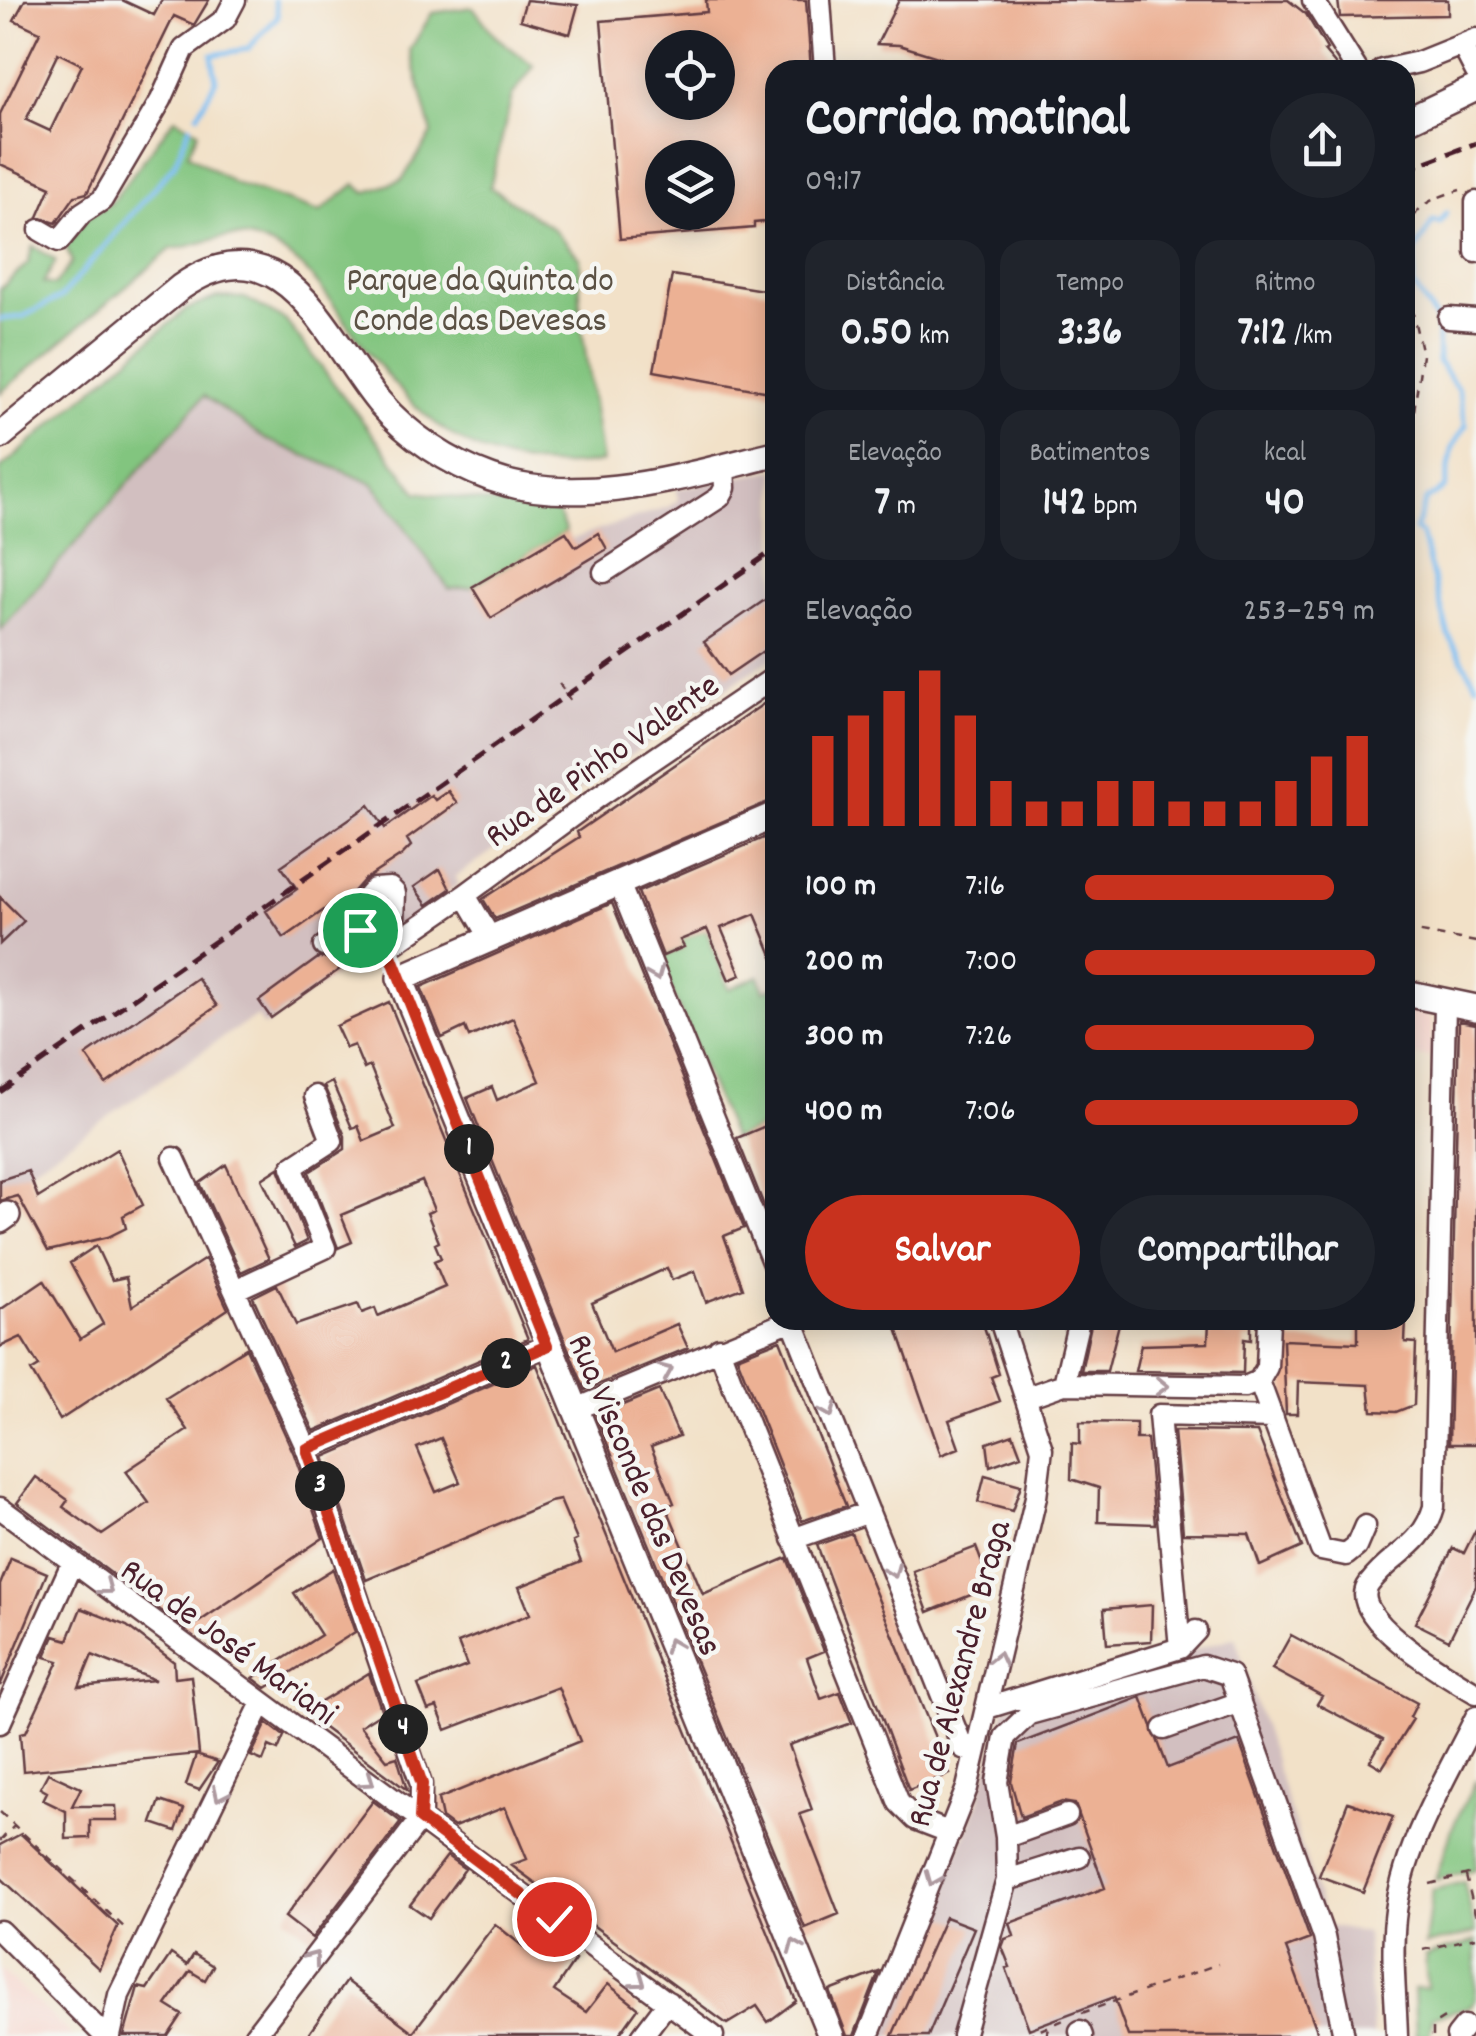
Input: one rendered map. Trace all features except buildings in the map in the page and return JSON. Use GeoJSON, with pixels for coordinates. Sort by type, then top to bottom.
{"type":"FeatureCollection","features":[{"type":"Feature","properties":{"kind":"main road"},"geometry":{"type":"LineString","coordinates":[[1415,117],[1476,88]]}},
{"type":"Feature","properties":{"kind":"main road"},"geometry":{"type":"LineString","coordinates":[[0,436],[181,286],[214,270],[243,266],[264,270],[294,286],[389,412],[426,444],[490,478],[530,488],[585,490],[765,456]]}},
{"type":"Feature","properties":{"kind":"main road"},"geometry":{"type":"LineString","coordinates":[[400,978],[765,820]]}},
{"type":"Feature","properties":{"kind":"main road","name":"Rua Visconde das Devesas"},"geometry":{"type":"LineString","coordinates":[[400,978],[831,2036]]}},
{"type":"Feature","properties":{"kind":"main road"},"geometry":{"type":"LineString","coordinates":[[1415,996],[1445,1005],[1476,1008]]}},
{"type":"Feature","properties":{"kind":"street"},"geometry":{"type":"LineString","coordinates":[[40,230],[60,241],[82,213],[102,200],[161,100],[184,50],[226,19],[234,0]]}},
{"type":"Feature","properties":{"kind":"street"},"geometry":{"type":"LineString","coordinates":[[820,0],[824,60]]}},
{"type":"Feature","properties":{"kind":"street"},"geometry":{"type":"LineString","coordinates":[[1312,0],[1351,60]]}},
{"type":"Feature","properties":{"kind":"street"},"geometry":{"type":"LineString","coordinates":[[1415,63],[1469,42],[1476,72]]}},
{"type":"Feature","properties":{"kind":"street"},"geometry":{"type":"LineString","coordinates":[[1468,196],[1476,252]]}},
{"type":"Feature","properties":{"kind":"street"},"geometry":{"type":"LineString","coordinates":[[1438,319],[1476,320]]}},
{"type":"Feature","properties":{"kind":"street"},"geometry":{"type":"LineString","coordinates":[[604,572],[720,497],[725,488],[724,466]]}},
{"type":"Feature","properties":{"kind":"street","name":"Rua de Pinho Valente"},"geometry":{"type":"LineString","coordinates":[[379,941],[465,895],[598,797],[765,684]]}},
{"type":"Feature","properties":{"kind":"street"},"geometry":{"type":"LineString","coordinates":[[619,883],[765,1243]]}},
{"type":"Feature","properties":{"kind":"street"},"geometry":{"type":"LineString","coordinates":[[465,895],[491,940]]}},
{"type":"Feature","properties":{"kind":"street"},"geometry":{"type":"LineString","coordinates":[[324,946],[379,941],[400,978]]}},
{"type":"Feature","properties":{"kind":"street"},"geometry":{"type":"LineString","coordinates":[[1445,1005],[1434,1507],[1427,1530],[1367,1586],[1364,1600],[1369,1615],[1433,1666],[1476,1693]]}},
{"type":"Feature","properties":{"kind":"street"},"geometry":{"type":"LineString","coordinates":[[235,1290],[324,1248],[292,1166],[332,1141],[316,1096]]}},
{"type":"Feature","properties":{"kind":"street"},"geometry":{"type":"LineString","coordinates":[[174,1158],[307,1449],[422,1784],[420,1818],[254,2036]]}},
{"type":"Feature","properties":{"kind":"street"},"geometry":{"type":"LineString","coordinates":[[576,1409],[766,1330]]}},
{"type":"Feature","properties":{"kind":"street"},"geometry":{"type":"LineString","coordinates":[[796,1330],[964,1748],[975,1753]]}},
{"type":"Feature","properties":{"kind":"street","name":"Rua de Alexandre Braga"},"geometry":{"type":"LineString","coordinates":[[868,2036],[951,1833],[987,1708],[1036,1497],[1042,1449],[1004,1330]]}},
{"type":"Feature","properties":{"kind":"street"},"geometry":{"type":"LineString","coordinates":[[1064,1384],[1076,1330]]}},
{"type":"Feature","properties":{"kind":"street"},"geometry":{"type":"LineString","coordinates":[[1027,1397],[1064,1384],[1245,1387],[1259,1381],[1267,1367],[1268,1330]]}},
{"type":"Feature","properties":{"kind":"street"},"geometry":{"type":"LineString","coordinates":[[307,1449],[547,1346]]}},
{"type":"Feature","properties":{"kind":"street"},"geometry":{"type":"LineString","coordinates":[[719,1348],[899,1803],[915,1818],[951,1833]]}},
{"type":"Feature","properties":{"kind":"street"},"geometry":{"type":"LineString","coordinates":[[1259,1381],[1321,1550],[1346,1555],[1356,1547],[1365,1526]]}},
{"type":"Feature","properties":{"kind":"street"},"geometry":{"type":"LineString","coordinates":[[1180,1648],[1158,1415],[1272,1418]]}},
{"type":"Feature","properties":{"kind":"street","name":"Rua de José Mariani"},"geometry":{"type":"LineString","coordinates":[[0,1508],[262,1706],[713,2036]]}},
{"type":"Feature","properties":{"kind":"street"},"geometry":{"type":"LineString","coordinates":[[793,1539],[869,1512]]}},
{"type":"Feature","properties":{"kind":"street"},"geometry":{"type":"LineString","coordinates":[[0,1723],[72,1563]]}},
{"type":"Feature","properties":{"kind":"street"},"geometry":{"type":"LineString","coordinates":[[987,1708],[1180,1648],[1196,1631]]}},
{"type":"Feature","properties":{"kind":"street"},"geometry":{"type":"LineString","coordinates":[[962,2036],[1007,1880],[1006,1837],[996,1782],[1005,1737],[1029,1714],[1203,1666],[1230,1675],[1324,1937],[1344,2036]]}},
{"type":"Feature","properties":{"kind":"street"},"geometry":{"type":"LineString","coordinates":[[1164,1729],[1240,1702]]}},
{"type":"Feature","properties":{"kind":"street"},"geometry":{"type":"LineString","coordinates":[[108,2036],[119,1995],[262,1706]]}},
{"type":"Feature","properties":{"kind":"street"},"geometry":{"type":"LineString","coordinates":[[1397,2036],[1394,1956],[1400,1890],[1417,1839],[1476,1717]]}},
{"type":"Feature","properties":{"kind":"street"},"geometry":{"type":"LineString","coordinates":[[1006,1837],[1067,1815]]}},
{"type":"Feature","properties":{"kind":"street"},"geometry":{"type":"LineString","coordinates":[[1007,1880],[1079,1857]]}},
{"type":"Feature","properties":{"kind":"street"},"geometry":{"type":"LineString","coordinates":[[0,1931],[108,2036]]}},
{"type":"Feature","properties":{"kind":"street"},"geometry":{"type":"LineString","coordinates":[[70,1997],[86,2005],[100,2005],[119,1995]]}},
{"type":"Feature","properties":{"kind":"street"},"geometry":{"type":"LineString","coordinates":[[642,2036],[668,2002]]}},
{"type":"Feature","properties":{"kind":"path"},"geometry":{"type":"LineString","coordinates":[[1415,215],[1426,200],[1468,196]]}},
{"type":"Feature","properties":{"kind":"path"},"geometry":{"type":"LineString","coordinates":[[1415,317],[1438,319]]}},
{"type":"Feature","properties":{"kind":"path"},"geometry":{"type":"LineString","coordinates":[[1415,322],[1422,354],[1415,403]]}},
{"type":"Feature","properties":{"kind":"path"},"geometry":{"type":"LineString","coordinates":[[558,684],[570,700]]}},
{"type":"Feature","properties":{"kind":"path"},"geometry":{"type":"LineString","coordinates":[[1415,931],[1476,942]]}},
{"type":"Feature","properties":{"kind":"path"},"geometry":{"type":"LineString","coordinates":[[0,1812],[121,1924]]}},
{"type":"Feature","properties":{"kind":"path"},"geometry":{"type":"LineString","coordinates":[[0,1841],[15,1825]]}},
{"type":"Feature","properties":{"kind":"path"},"geometry":{"type":"LineString","coordinates":[[1430,1884],[1476,1872]]}},
{"type":"Feature","properties":{"kind":"path"},"geometry":{"type":"LineString","coordinates":[[1466,1875],[1476,1918]]}},
{"type":"Feature","properties":{"kind":"path"},"geometry":{"type":"LineString","coordinates":[[1424,1950],[1476,1936]]}},
{"type":"Feature","properties":{"kind":"path"},"geometry":{"type":"LineString","coordinates":[[1026,2036],[1218,1964]]}},
{"type":"Feature","properties":{"kind":"path"},"geometry":{"type":"LineString","coordinates":[[1046,2036],[1050,2033],[1048,2027]]}},
{"type":"Feature","properties":{"kind":"shaded area"},"geometry":{"type":"Polygon","coordinates":[[[204,396],[265,439],[374,484],[449,589],[472,587],[566,532],[572,539],[668,507],[678,500],[676,489],[765,472],[765,662],[455,877],[459,884],[264,1027],[257,1017],[232,1031],[12,1182],[0,1182],[0,630],[204,396]]]}},
{"type":"Feature","properties":{"kind":"shaded area"},"geometry":{"type":"Polygon","coordinates":[[[1415,1010],[1431,1021],[1432,1057],[1415,1056],[1415,1010]]]}},
{"type":"Feature","properties":{"kind":"shaded area"},"geometry":{"type":"Polygon","coordinates":[[[1235,1637],[1327,1926],[1366,1933],[1373,2036],[881,2036],[976,1809],[1005,1708],[1235,1637]]]}},
{"type":"Feature","properties":{"kind":"shaded area"},"geometry":{"type":"Polygon","coordinates":[[[0,1969],[72,2036],[0,2036],[0,1969]]]}},
{"type":"Feature","properties":{"kind":"green space","name":"Parque da Quinta do Conde das Devesas"},"geometry":{"type":"Polygon","coordinates":[[[473,7],[495,36],[534,66],[512,96],[490,187],[552,228],[580,258],[580,317],[602,462],[518,462],[453,436],[398,388],[296,261],[269,245],[241,237],[171,249],[0,393],[0,289],[28,263],[33,246],[56,261],[43,283],[55,285],[72,262],[66,247],[86,218],[111,203],[175,118],[198,131],[188,154],[234,183],[320,212],[355,184],[365,193],[402,180],[432,134],[410,50],[432,13],[473,7]]]}},
{"type":"Feature","properties":{"kind":"green space"},"geometry":{"type":"Polygon","coordinates":[[[217,297],[245,298],[285,320],[417,492],[557,512],[566,532],[472,587],[449,589],[374,484],[265,439],[204,396],[0,630],[0,469],[185,310],[217,297]]]}},
{"type":"Feature","properties":{"kind":"green space"},"geometry":{"type":"Polygon","coordinates":[[[706,929],[729,989],[759,976],[765,991],[765,1126],[733,1139],[658,958],[683,948],[680,940],[706,929]]]}},
{"type":"Feature","properties":{"kind":"green space"},"geometry":{"type":"Polygon","coordinates":[[[1476,1780],[1476,1869],[1435,1880],[1453,1826],[1476,1780]]]}},
{"type":"Feature","properties":{"kind":"green space"},"geometry":{"type":"Polygon","coordinates":[[[1464,1882],[1476,1933],[1425,1945],[1432,1890],[1464,1882]]]}},
{"type":"Feature","properties":{"kind":"green space"},"geometry":{"type":"Polygon","coordinates":[[[1476,1941],[1476,1998],[1471,2006],[1433,2017],[1429,2036],[1416,2036],[1414,1989],[1427,1988],[1425,1956],[1476,1941]]]}},
{"type":"Feature","properties":{"kind":"waterway"},"geometry":{"type":"LineString","coordinates":[[198,114],[216,80],[212,55],[248,49],[278,16],[274,0]]}},
{"type":"Feature","properties":{"kind":"waterway"},"geometry":{"type":"LineString","coordinates":[[0,319],[22,317],[61,297],[174,165],[190,126]]}},
{"type":"Feature","properties":{"kind":"waterway"},"geometry":{"type":"LineString","coordinates":[[1415,251],[1433,221],[1440,223],[1446,213]]}},
{"type":"Feature","properties":{"kind":"waterway"},"geometry":{"type":"LineString","coordinates":[[1415,288],[1437,321],[1438,362],[1458,389],[1466,426],[1453,446],[1445,488],[1426,500],[1415,530]]}},
{"type":"Feature","properties":{"kind":"waterway"},"geometry":{"type":"LineString","coordinates":[[1415,530],[1421,533],[1449,636],[1476,684]]}},
{"type":"Feature","properties":{"kind":"railway"},"geometry":{"type":"LineString","coordinates":[[1415,166],[1476,143]]}},
{"type":"Feature","properties":{"kind":"railway"},"geometry":{"type":"LineString","coordinates":[[0,1092],[765,556]]}},
{"type":"Feature","properties":{"kind":"route"},"geometry":{"type":"LineString","coordinates":[[360,930],[366,938],[382,936],[388,948],[547,1346],[307,1449],[422,1784],[420,1818],[554,1919]]}}]}
